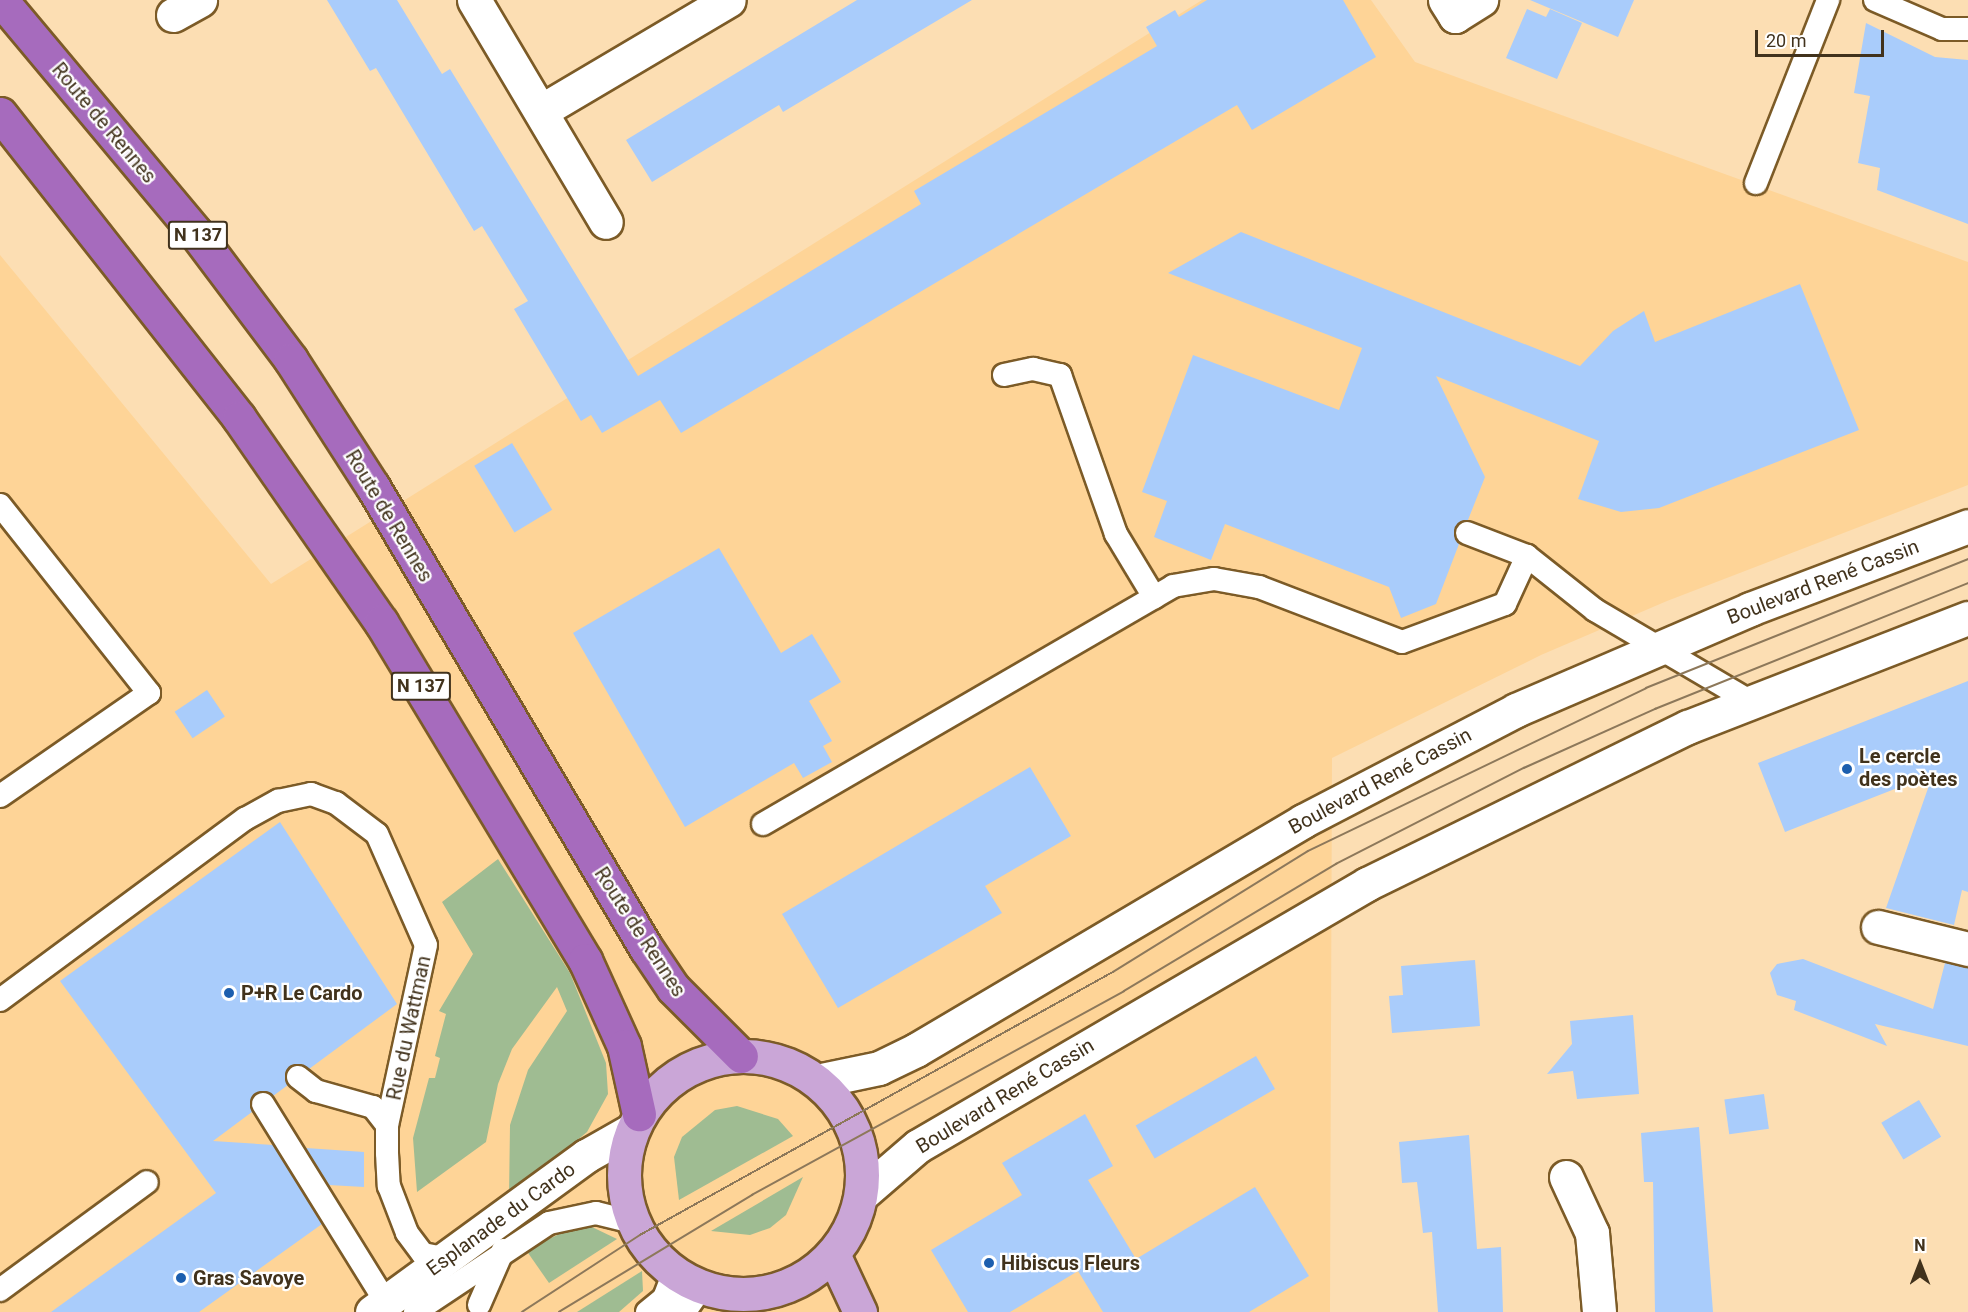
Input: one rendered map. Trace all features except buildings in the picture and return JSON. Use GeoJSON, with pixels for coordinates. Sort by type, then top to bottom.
{"type":"FeatureCollection","features":[{"type":"Feature","properties":{"kind":"highway","name":"Route de Rennes"},"geometry":{"type":"LineString","coordinates":[[1,0],[195,232],[291,360],[373,487],[646,948],[673,988],[741,1056]]}},
{"type":"Feature","properties":{"kind":"highway","name":"N 137"},"geometry":{"type":"LineString","coordinates":[[0,114],[239,417],[381,622],[585,960],[624,1046],[636,1122]]}},
{"type":"Feature","properties":{"kind":"main road"},"geometry":{"type":"LineString","coordinates":[[474,0],[606,222]]}},
{"type":"Feature","properties":{"kind":"main road"},"geometry":{"type":"LineString","coordinates":[[541,111],[729,0]]}},
{"type":"Feature","properties":{"kind":"main road"},"geometry":{"type":"LineString","coordinates":[[1445,0],[1455,16],[1481,0]]}},
{"type":"Feature","properties":{"kind":"main road","name":"Boulevard René Cassin"},"geometry":{"type":"LineString","coordinates":[[817,1082],[879,1068],[916,1050],[1303,821],[1516,710],[1656,649],[1968,526]]}},
{"type":"Feature","properties":{"kind":"main road","name":"Boulevard René Cassin"},"geometry":{"type":"LineString","coordinates":[[861,1195],[918,1146],[1366,885],[1548,793],[1753,703],[1968,618]]}},
{"type":"Feature","properties":{"kind":"main road"},"geometry":{"type":"LineString","coordinates":[[1878,927],[1968,949]]}},
{"type":"Feature","properties":{"kind":"main road"},"geometry":{"type":"LineString","coordinates":[[741,1056],[794,1067],[817,1082],[840,1105],[857,1138],[861,1195],[833,1254],[804,1277],[782,1301],[685,1278],[653,1253],[633,1222],[624,1176],[636,1122],[684,1071],[741,1056]]}},
{"type":"Feature","properties":{"kind":"main road","name":"Esplanade du Cardo"},"geometry":{"type":"LineString","coordinates":[[391,1309],[448,1259],[586,1156],[636,1122]]}},
{"type":"Feature","properties":{"kind":"main road"},"geometry":{"type":"LineString","coordinates":[[1566,1177],[1592,1233],[1599,1312]]}},
{"type":"Feature","properties":{"kind":"main road"},"geometry":{"type":"LineString","coordinates":[[833,1254],[860,1312]]}},
{"type":"Feature","properties":{"kind":"main road"},"geometry":{"type":"LineString","coordinates":[[677,1312],[685,1278]]}},
{"type":"Feature","properties":{"kind":"lane"},"geometry":{"type":"LineString","coordinates":[[1756,183],[1828,0]]}},
{"type":"Feature","properties":{"kind":"lane"},"geometry":{"type":"LineString","coordinates":[[1875,0],[1942,29],[1968,29]]}},
{"type":"Feature","properties":{"kind":"lane"},"geometry":{"type":"LineString","coordinates":[[1004,375],[1033,369],[1060,375],[1116,534],[1154,597]]}},
{"type":"Feature","properties":{"kind":"lane"},"geometry":{"type":"LineString","coordinates":[[0,505],[149,693],[0,796]]}},
{"type":"Feature","properties":{"kind":"lane"},"geometry":{"type":"LineString","coordinates":[[1467,533],[1527,556],[1595,610],[1656,649],[1753,703]]}},
{"type":"Feature","properties":{"kind":"lane"},"geometry":{"type":"LineString","coordinates":[[763,824],[1173,586],[1214,579],[1259,587],[1402,642],[1505,604],[1527,556]]}},
{"type":"Feature","properties":{"kind":"lane","name":"Rue du Wattman"},"geometry":{"type":"LineString","coordinates":[[0,1000],[245,819],[278,801],[312,794],[336,803],[377,834],[426,945],[387,1125],[389,1186],[406,1233],[423,1254],[448,1259]]}},
{"type":"Feature","properties":{"kind":"lane"},"geometry":{"type":"LineString","coordinates":[[298,1077],[316,1092],[373,1107],[387,1125]]}},
{"type":"Feature","properties":{"kind":"lane"},"geometry":{"type":"LineString","coordinates":[[263,1104],[391,1309]]}},
{"type":"Feature","properties":{"kind":"lane"},"geometry":{"type":"LineString","coordinates":[[0,1290],[147,1182]]}},
{"type":"Feature","properties":{"kind":"lane","name":"Esplanade du Cardo"},"geometry":{"type":"LineString","coordinates":[[391,1309],[503,1251],[549,1222],[605,1213],[633,1222]]}},
{"type":"Feature","properties":{"kind":"lane"},"geometry":{"type":"LineString","coordinates":[[479,1305],[503,1251]]}},
{"type":"Feature","properties":{"kind":"lane"},"geometry":{"type":"LineString","coordinates":[[647,1312],[685,1278]]}},
{"type":"Feature","properties":{"kind":"shaded area"},"geometry":{"type":"Polygon","coordinates":[[[1202,0],[1371,0],[1415,62],[1968,262],[1968,485],[1667,601],[1541,655],[1332,758],[1330,1312],[0,1312],[0,255],[271,584],[1202,0]]]}},
{"type":"Feature","properties":{"kind":"green space"},"geometry":{"type":"Polygon","coordinates":[[[498,859],[570,973],[606,1063],[608,1094],[587,1132],[509,1197],[510,1125],[528,1070],[567,1011],[557,987],[512,1049],[498,1084],[486,1142],[417,1192],[413,1138],[429,1078],[435,1078],[440,1058],[435,1056],[446,1014],[439,1011],[473,954],[442,902],[498,859]]]}},
{"type":"Feature","properties":{"kind":"green space"},"geometry":{"type":"Polygon","coordinates":[[[737,1106],[778,1119],[793,1136],[679,1200],[674,1157],[682,1137],[715,1110],[737,1106]]]}},
{"type":"Feature","properties":{"kind":"green space"},"geometry":{"type":"Polygon","coordinates":[[[803,1177],[786,1215],[770,1228],[750,1235],[711,1231],[803,1177]]]}},
{"type":"Feature","properties":{"kind":"green space"},"geometry":{"type":"Polygon","coordinates":[[[576,1226],[592,1227],[617,1239],[549,1283],[526,1250],[576,1226]]]}},
{"type":"Feature","properties":{"kind":"green space"},"geometry":{"type":"Polygon","coordinates":[[[642,1271],[643,1291],[619,1312],[577,1312],[642,1271]]]}},
{"type":"Feature","properties":{"kind":"tram line"},"geometry":{"type":"LineString","coordinates":[[522,1312],[640,1235],[1113,972],[1308,851],[1646,688],[1968,559]]}},
{"type":"Feature","properties":{"kind":"tram line"},"geometry":{"type":"LineString","coordinates":[[559,1312],[752,1195],[1124,991],[1336,864],[1524,768],[1655,709],[1968,583]]}},
{"type":"Feature","properties":{"kind":"place","name":"Le cercle des poètes"},"geometry":{"type":"Point","coordinates":[1847,769]}},
{"type":"Feature","properties":{"kind":"place","name":"P+R Le Cardo"},"geometry":{"type":"Point","coordinates":[229,993]}},
{"type":"Feature","properties":{"kind":"place","name":"Hibiscus Fleurs"},"geometry":{"type":"Point","coordinates":[989,1263]}},
{"type":"Feature","properties":{"kind":"place","name":"Gras Savoye"},"geometry":{"type":"Point","coordinates":[181,1278]}}]}
